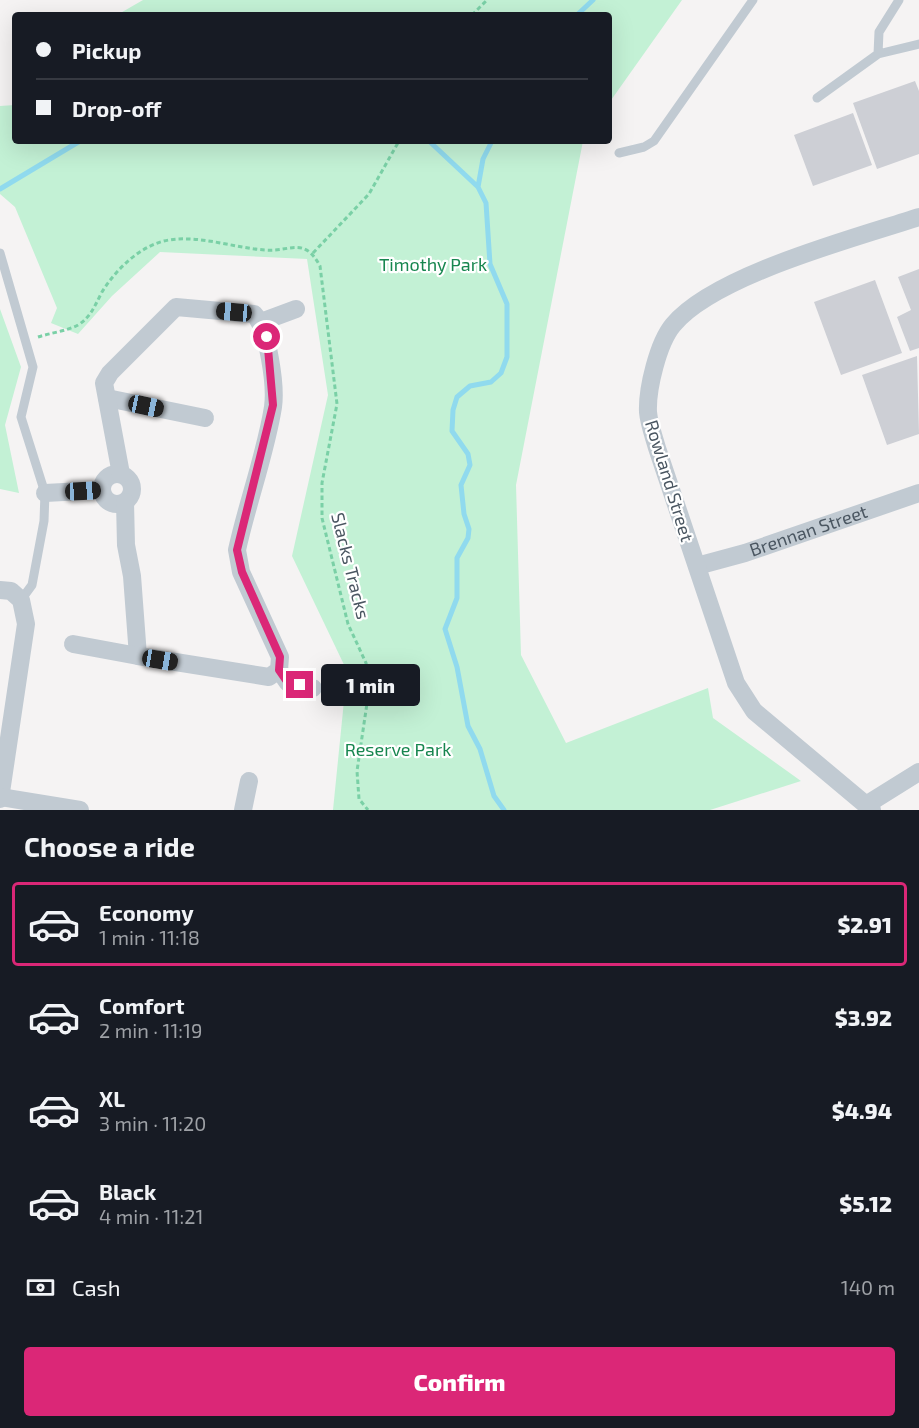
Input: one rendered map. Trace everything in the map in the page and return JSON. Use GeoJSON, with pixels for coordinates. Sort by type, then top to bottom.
{"type":"FeatureCollection","features":[{"type":"Feature","properties":{"kind":"street","name":"Rowland Street"},"geometry":{"type":"LineString","coordinates":[[869,808],[754,711],[736,683],[657,448],[648,413],[650,384],[659,354],[672,325],[705,297],[756,273],[919,217]]}},
{"type":"Feature","properties":{"kind":"street"},"geometry":{"type":"LineString","coordinates":[[138,656],[132,576],[126,545],[125,502],[133,490],[129,480],[121,474],[104,383],[110,373],[176,307],[254,314],[261,322],[267,337],[273,405],[237,550],[242,572],[280,657],[279,670],[288,683],[313,687]]}},
{"type":"Feature","properties":{"kind":"street"},"geometry":{"type":"LineString","coordinates":[[261,322],[296,309]]}},
{"type":"Feature","properties":{"kind":"street"},"geometry":{"type":"LineString","coordinates":[[107,398],[205,418]]}},
{"type":"Feature","properties":{"kind":"street"},"geometry":{"type":"LineString","coordinates":[[102,490],[107,477],[121,474]]}},
{"type":"Feature","properties":{"kind":"street"},"geometry":{"type":"LineString","coordinates":[[45,494],[102,490]]}},
{"type":"Feature","properties":{"kind":"street"},"geometry":{"type":"LineString","coordinates":[[102,490],[110,502],[125,502]]}},
{"type":"Feature","properties":{"kind":"street","name":"Brennan Street"},"geometry":{"type":"LineString","coordinates":[[696,566],[745,554],[919,493]]}},
{"type":"Feature","properties":{"kind":"street"},"geometry":{"type":"LineString","coordinates":[[0,590],[10,591],[21,600],[26,624],[0,798],[80,810]]}},
{"type":"Feature","properties":{"kind":"street"},"geometry":{"type":"LineString","coordinates":[[74,644],[269,676],[279,670]]}},
{"type":"Feature","properties":{"kind":"street"},"geometry":{"type":"LineString","coordinates":[[869,808],[919,772]]}},
{"type":"Feature","properties":{"kind":"street"},"geometry":{"type":"LineString","coordinates":[[243,810],[249,781]]}},
{"type":"Feature","properties":{"kind":"lane"},"geometry":{"type":"LineString","coordinates":[[619,153],[644,147],[654,141],[753,0]]}},
{"type":"Feature","properties":{"kind":"lane"},"geometry":{"type":"LineString","coordinates":[[878,54],[879,32],[899,0]]}},
{"type":"Feature","properties":{"kind":"lane"},"geometry":{"type":"LineString","coordinates":[[817,98],[878,54],[919,44]]}},
{"type":"Feature","properties":{"kind":"lane"},"geometry":{"type":"LineString","coordinates":[[0,253],[33,367],[21,417],[45,494],[44,521],[32,585],[21,600]]}},
{"type":"Feature","properties":{"kind":"path"},"geometry":{"type":"LineString","coordinates":[[475,12],[487,0]]}},
{"type":"Feature","properties":{"kind":"path"},"geometry":{"type":"LineString","coordinates":[[26,341],[77,325],[93,312],[104,290],[126,264],[147,246],[170,240],[216,242],[267,251],[297,246],[313,253],[369,194],[397,144]]}},
{"type":"Feature","properties":{"kind":"path","name":"Slacks Tracks"},"geometry":{"type":"LineString","coordinates":[[313,253],[320,266],[337,404],[322,483],[322,518],[348,624],[366,663],[370,683],[357,771],[359,799],[368,810]]}},
{"type":"Feature","properties":{"kind":"green space"},"geometry":{"type":"Polygon","coordinates":[[[143,0],[682,0],[612,99],[612,12],[122,12],[143,0]]]}},
{"type":"Feature","properties":{"kind":"green space","name":"Timothy Park"},"geometry":{"type":"Polygon","coordinates":[[[12,105],[12,144],[582,144],[516,485],[521,655],[566,743],[708,688],[713,718],[801,781],[710,810],[333,810],[347,671],[292,556],[328,395],[307,259],[160,252],[112,296],[78,334],[51,323],[57,308],[15,207],[0,194],[0,106],[12,105]]]}},
{"type":"Feature","properties":{"kind":"green space"},"geometry":{"type":"Polygon","coordinates":[[[0,309],[21,367],[5,425],[19,493],[0,489],[0,309]]]}},
{"type":"Feature","properties":{"kind":"building"},"geometry":{"type":"Polygon","coordinates":[[[915,81],[919,91],[919,154],[877,169],[853,103],[915,81]]]}},
{"type":"Feature","properties":{"kind":"building"},"geometry":{"type":"Polygon","coordinates":[[[853,113],[872,165],[813,186],[794,135],[853,113]]]}},
{"type":"Feature","properties":{"kind":"building"},"geometry":{"type":"Polygon","coordinates":[[[919,269],[919,348],[910,351],[897,317],[911,310],[898,277],[919,269]]]}},
{"type":"Feature","properties":{"kind":"building"},"geometry":{"type":"Polygon","coordinates":[[[875,280],[902,353],[841,375],[814,302],[875,280]]]}},
{"type":"Feature","properties":{"kind":"building"},"geometry":{"type":"Polygon","coordinates":[[[917,356],[919,434],[887,445],[862,375],[917,356]]]}},
{"type":"Feature","properties":{"kind":"waterway"},"geometry":{"type":"LineString","coordinates":[[580,12],[593,0]]}},
{"type":"Feature","properties":{"kind":"waterway"},"geometry":{"type":"LineString","coordinates":[[0,189],[75,144]]}},
{"type":"Feature","properties":{"kind":"waterway"},"geometry":{"type":"LineString","coordinates":[[432,144],[478,187]]}},
{"type":"Feature","properties":{"kind":"waterway"},"geometry":{"type":"LineString","coordinates":[[490,144],[483,159],[478,187],[486,203],[490,264],[507,304],[507,357],[501,373],[491,382],[470,386],[457,397],[453,410],[452,431],[468,454],[470,465],[461,485],[464,514],[469,529],[468,538],[457,558],[457,598],[445,629],[457,667],[468,726],[480,749],[494,796],[504,810]]}},
{"type":"Feature","properties":{"kind":"route"},"geometry":{"type":"LineString","coordinates":[[267,337],[273,405],[237,550],[242,572],[280,657],[279,670],[288,683],[300,685]]}},
{"type":"Feature","properties":{"kind":"park label","name":"Reserve Park"},"geometry":{"type":"Point","coordinates":[398,750]}}]}
